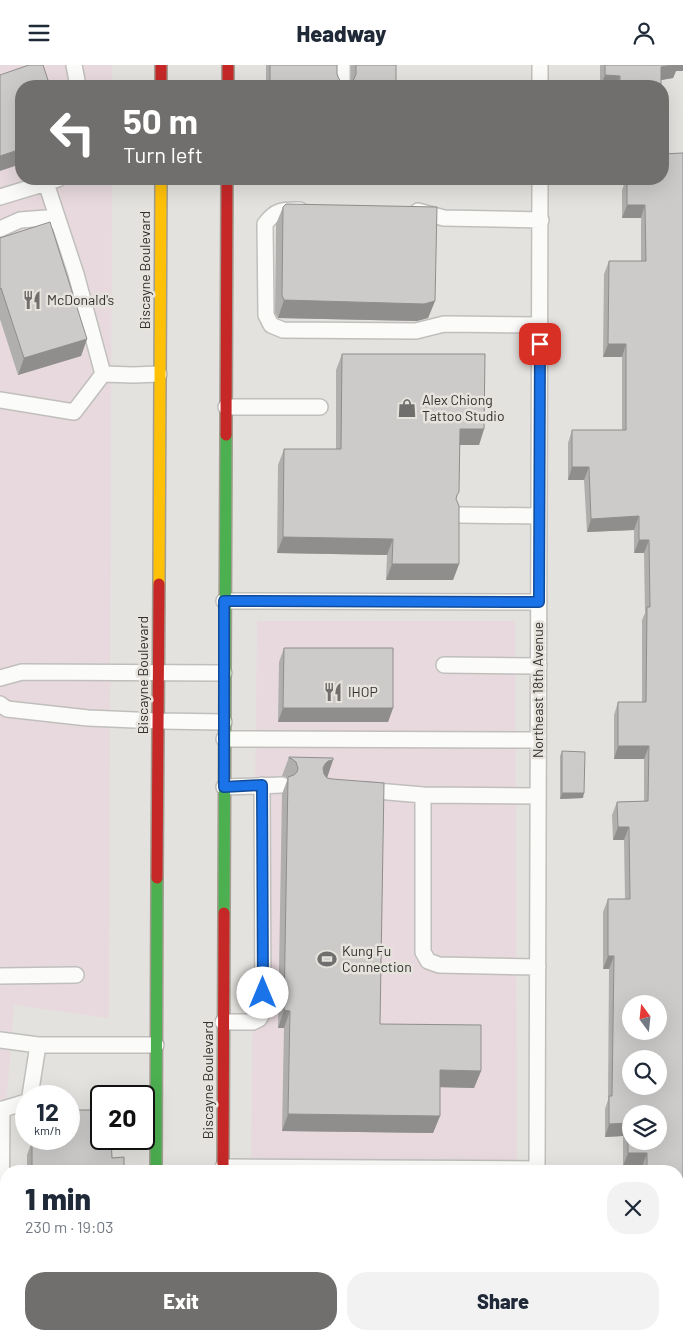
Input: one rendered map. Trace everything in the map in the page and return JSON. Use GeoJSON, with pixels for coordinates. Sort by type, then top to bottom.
{"type":"FeatureCollection","features":[{"type":"Feature","properties":{"kind":"main road"},"geometry":{"type":"LineString","coordinates":[[161,65],[161,80]]}},
{"type":"Feature","properties":{"kind":"main road"},"geometry":{"type":"LineString","coordinates":[[228,65],[228,80]]}},
{"type":"Feature","properties":{"kind":"main road","name":"Biscayne Boulevard"},"geometry":{"type":"LineString","coordinates":[[156,1165],[161,185]]}},
{"type":"Feature","properties":{"kind":"main road","name":"Biscayne Boulevard"},"geometry":{"type":"LineString","coordinates":[[223,1165],[227,185]]}},
{"type":"Feature","properties":{"kind":"lane"},"geometry":{"type":"LineString","coordinates":[[74,65],[77,80]]}},
{"type":"Feature","properties":{"kind":"lane"},"geometry":{"type":"LineString","coordinates":[[342,65],[342,80]]}},
{"type":"Feature","properties":{"kind":"lane"},"geometry":{"type":"LineString","coordinates":[[540,65],[540,80]]}},
{"type":"Feature","properties":{"kind":"lane"},"geometry":{"type":"LineString","coordinates":[[0,197],[39,185]]}},
{"type":"Feature","properties":{"kind":"lane"},"geometry":{"type":"LineString","coordinates":[[53,185],[59,223],[76,274],[103,374]]}},
{"type":"Feature","properties":{"kind":"lane","name":"Northeast 18th Avenue"},"geometry":{"type":"LineString","coordinates":[[537,1165],[540,185]]}},
{"type":"Feature","properties":{"kind":"lane"},"geometry":{"type":"LineString","coordinates":[[312,210],[282,210],[272,214],[266,224],[266,315],[271,325],[283,330],[416,331],[444,324],[540,325]]}},
{"type":"Feature","properties":{"kind":"lane"},"geometry":{"type":"LineString","coordinates":[[401,210],[411,210],[444,218],[541,219]]}},
{"type":"Feature","properties":{"kind":"lane"},"geometry":{"type":"LineString","coordinates":[[0,229],[20,220],[46,218],[59,223]]}},
{"type":"Feature","properties":{"kind":"lane"},"geometry":{"type":"LineString","coordinates":[[103,374],[159,374]]}},
{"type":"Feature","properties":{"kind":"lane"},"geometry":{"type":"LineString","coordinates":[[0,400],[74,412],[103,374]]}},
{"type":"Feature","properties":{"kind":"lane"},"geometry":{"type":"LineString","coordinates":[[226,407],[320,407]]}},
{"type":"Feature","properties":{"kind":"lane"},"geometry":{"type":"LineString","coordinates":[[458,515],[539,517]]}},
{"type":"Feature","properties":{"kind":"lane"},"geometry":{"type":"LineString","coordinates":[[224,601],[539,602]]}},
{"type":"Feature","properties":{"kind":"lane"},"geometry":{"type":"LineString","coordinates":[[444,665],[539,666]]}},
{"type":"Feature","properties":{"kind":"lane"},"geometry":{"type":"LineString","coordinates":[[0,678],[22,672],[224,673]]}},
{"type":"Feature","properties":{"kind":"lane"},"geometry":{"type":"LineString","coordinates":[[0,704],[7,709],[88,718],[224,722]]}},
{"type":"Feature","properties":{"kind":"lane"},"geometry":{"type":"LineString","coordinates":[[224,739],[538,740]]}},
{"type":"Feature","properties":{"kind":"lane"},"geometry":{"type":"LineString","coordinates":[[223,1022],[252,1022],[259,1019],[263,1012],[262,785]]}},
{"type":"Feature","properties":{"kind":"lane"},"geometry":{"type":"LineString","coordinates":[[224,787],[282,785]]}},
{"type":"Feature","properties":{"kind":"lane"},"geometry":{"type":"LineString","coordinates":[[356,790],[424,795],[538,796]]}},
{"type":"Feature","properties":{"kind":"lane"},"geometry":{"type":"LineString","coordinates":[[424,795],[423,952],[428,961],[439,965],[538,967]]}},
{"type":"Feature","properties":{"kind":"lane"},"geometry":{"type":"LineString","coordinates":[[0,976],[76,975]]}},
{"type":"Feature","properties":{"kind":"lane"},"geometry":{"type":"LineString","coordinates":[[0,1040],[38,1045],[156,1045]]}},
{"type":"Feature","properties":{"kind":"lane"},"geometry":{"type":"LineString","coordinates":[[32,1085],[38,1045]]}},
{"type":"Feature","properties":{"kind":"lane"},"geometry":{"type":"LineString","coordinates":[[1,1165],[1,1109],[15,1105]]}},
{"type":"Feature","properties":{"kind":"shaded area"},"geometry":{"type":"Polygon","coordinates":[[[0,65],[112,65],[112,80],[15,80],[15,185],[112,185],[109,1018],[14,1005],[2,1165],[0,1165],[0,65]]]}},
{"type":"Feature","properties":{"kind":"shaded area"},"geometry":{"type":"Polygon","coordinates":[[[257,621],[515,621],[517,1165],[251,1165],[257,621]]]}},
{"type":"Feature","properties":{"kind":"building"},"geometry":{"type":"Polygon","coordinates":[[[29,65],[43,65],[48,80],[15,80],[15,151],[0,156],[0,75],[29,65]]]}},
{"type":"Feature","properties":{"kind":"building"},"geometry":{"type":"Polygon","coordinates":[[[270,65],[337,65],[337,74],[340,80],[270,80],[270,65]]]}},
{"type":"Feature","properties":{"kind":"building"},"geometry":{"type":"Polygon","coordinates":[[[356,65],[396,65],[396,80],[353,80],[356,74],[356,65]]]}},
{"type":"Feature","properties":{"kind":"building"},"geometry":{"type":"Polygon","coordinates":[[[605,65],[672,65],[661,67],[661,80],[620,80],[620,76],[605,75],[605,65]]]}},
{"type":"Feature","properties":{"kind":"building"},"geometry":{"type":"Polygon","coordinates":[[[683,153],[683,1165],[647,1165],[647,1153],[628,1153],[628,1150],[667,1150],[667,1105],[622,1105],[622,1123],[609,1124],[609,1096],[612,1096],[614,956],[608,956],[608,899],[630,899],[629,827],[618,827],[617,802],[648,801],[649,746],[618,746],[618,702],[646,702],[647,607],[650,607],[649,540],[639,540],[639,516],[591,519],[589,467],[572,467],[572,430],[626,430],[626,344],[608,344],[609,261],[646,261],[645,205],[627,205],[627,185],[669,185],[669,154],[683,153]]]}},
{"type":"Feature","properties":{"kind":"building"},"geometry":{"type":"Polygon","coordinates":[[[286,204],[437,207],[435,301],[424,304],[284,300],[282,295],[283,207],[286,204]]]}},
{"type":"Feature","properties":{"kind":"building","name":"McDonald's"},"geometry":{"type":"Polygon","coordinates":[[[50,222],[87,339],[24,358],[0,289],[0,238],[50,222]]]}},
{"type":"Feature","properties":{"kind":"building"},"geometry":{"type":"Polygon","coordinates":[[[342,354],[485,354],[484,429],[460,429],[459,492],[456,499],[459,506],[459,564],[392,564],[393,539],[283,537],[284,449],[341,449],[342,354]]]}},
{"type":"Feature","properties":{"kind":"building","name":"IHOP"},"geometry":{"type":"Polygon","coordinates":[[[284,648],[393,648],[393,708],[283,708],[284,648]]]}},
{"type":"Feature","properties":{"kind":"building"},"geometry":{"type":"Polygon","coordinates":[[[562,751],[585,752],[584,793],[562,793],[562,751]]]}},
{"type":"Feature","properties":{"kind":"building"},"geometry":{"type":"Polygon","coordinates":[[[289,757],[333,758],[323,768],[327,778],[384,783],[380,1024],[481,1025],[481,1071],[440,1070],[440,1116],[288,1114],[290,1011],[284,1010],[288,777],[294,775],[298,768],[296,762],[289,757]]]}},
{"type":"Feature","properties":{"kind":"building"},"geometry":{"type":"Polygon","coordinates":[[[80,1110],[90,1110],[90,1150],[112,1150],[112,1158],[124,1157],[124,1165],[32,1165],[32,1150],[80,1150],[80,1110]]]}},
{"type":"Feature","properties":{"kind":"traffic: fast"},"geometry":{"type":"LineString","coordinates":[[224,913],[226,435]]}},
{"type":"Feature","properties":{"kind":"traffic: fast"},"geometry":{"type":"LineString","coordinates":[[156,1165],[157,878]]}},
{"type":"Feature","properties":{"kind":"traffic: slow"},"geometry":{"type":"LineString","coordinates":[[159,584],[161,185]]}},
{"type":"Feature","properties":{"kind":"traffic: jam"},"geometry":{"type":"LineString","coordinates":[[161,65],[161,80]]}},
{"type":"Feature","properties":{"kind":"traffic: jam"},"geometry":{"type":"LineString","coordinates":[[228,65],[228,80]]}},
{"type":"Feature","properties":{"kind":"traffic: jam"},"geometry":{"type":"LineString","coordinates":[[226,435],[227,185]]}},
{"type":"Feature","properties":{"kind":"traffic: jam"},"geometry":{"type":"LineString","coordinates":[[157,878],[159,584]]}},
{"type":"Feature","properties":{"kind":"traffic: jam"},"geometry":{"type":"LineString","coordinates":[[223,1165],[224,913]]}},
{"type":"Feature","properties":{"kind":"place","name":"McDonald's"},"geometry":{"type":"Point","coordinates":[32,300]}},
{"type":"Feature","properties":{"kind":"place","name":"Alex Chiong Tattoo Studio"},"geometry":{"type":"Point","coordinates":[407,408]}},
{"type":"Feature","properties":{"kind":"place","name":"IHOP"},"geometry":{"type":"Point","coordinates":[333,692]}},
{"type":"Feature","properties":{"kind":"place","name":"Kung Fu Connection"},"geometry":{"type":"Point","coordinates":[327,959]}},
{"type":"Feature","properties":{"kind":"route"},"geometry":{"type":"LineString","coordinates":[[263,993],[262,785],[224,787],[224,601],[539,602],[540,344]]}}]}
